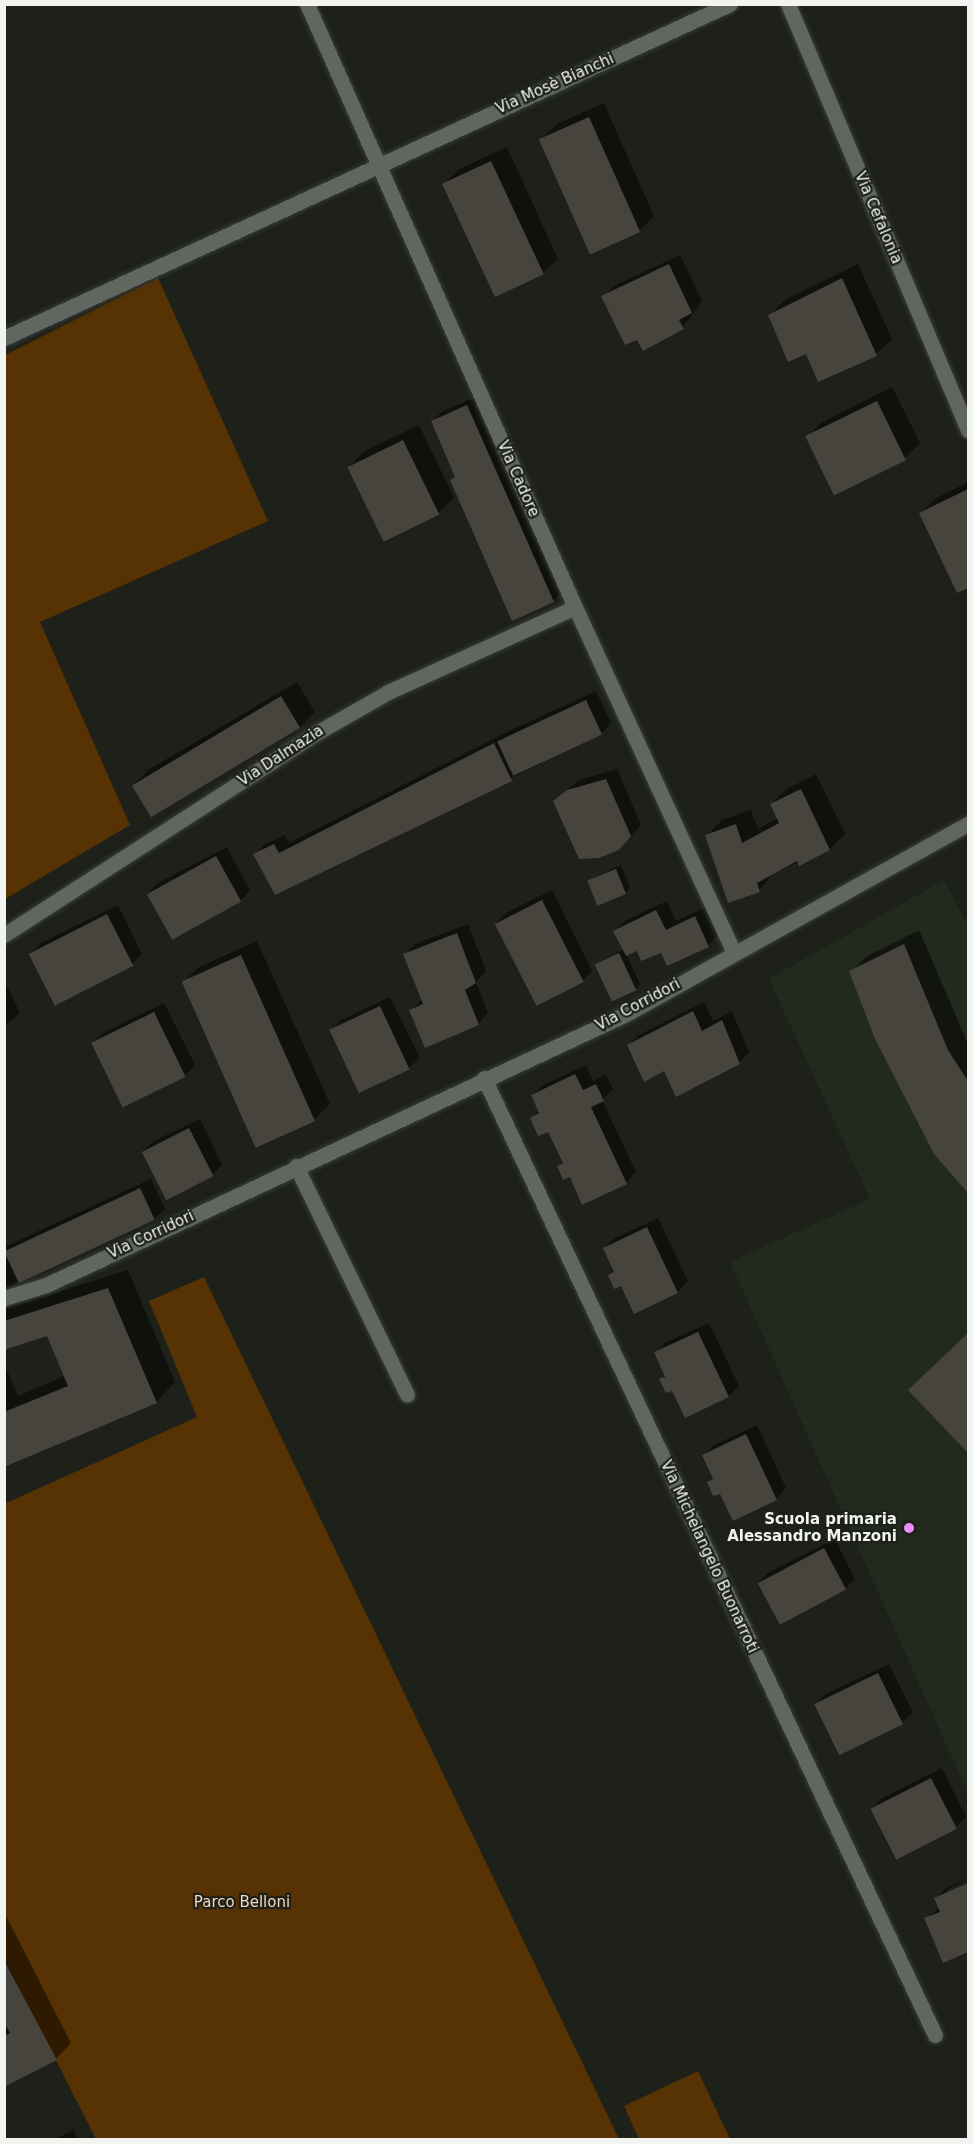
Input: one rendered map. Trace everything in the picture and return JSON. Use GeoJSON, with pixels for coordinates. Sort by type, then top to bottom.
{"type":"FeatureCollection","features":[{"type":"Feature","properties":{"kind":"street","name":"Via Cadore"},"geometry":{"type":"LineString","coordinates":[[307,4],[575,607],[734,952]]}},
{"type":"Feature","properties":{"kind":"street","name":"Via Mosè Bianchi"},"geometry":{"type":"LineString","coordinates":[[4,338],[379,163],[730,4]]}},
{"type":"Feature","properties":{"kind":"street","name":"Via Cefalonia"},"geometry":{"type":"LineString","coordinates":[[788,4],[969,430]]}},
{"type":"Feature","properties":{"kind":"street","name":"Via Dalmazia"},"geometry":{"type":"LineString","coordinates":[[4,935],[348,715],[399,687],[575,607]]}},
{"type":"Feature","properties":{"kind":"street","name":"Via Corridori"},"geometry":{"type":"LineString","coordinates":[[4,1298],[46,1285],[484,1078],[626,1014],[734,952],[969,824]]}},
{"type":"Feature","properties":{"kind":"street","name":"Via Michelangelo Buonarroti"},"geometry":{"type":"LineString","coordinates":[[484,1078],[934,2035]]}},
{"type":"Feature","properties":{"kind":"street"},"geometry":{"type":"LineString","coordinates":[[296,1166],[407,1395]]}},
{"type":"Feature","properties":{"kind":"shaded area","name":"Scuola primaria Alessandro Manzoni"},"geometry":{"type":"Polygon","coordinates":[[[944,880],[968,926],[968,1793],[730,1262],[870,1199],[769,979],[944,880]]]}},
{"type":"Feature","properties":{"kind":"green space"},"geometry":{"type":"Polygon","coordinates":[[[158,278],[268,521],[40,622],[130,825],[5,899],[5,355],[158,278]]]}},
{"type":"Feature","properties":{"kind":"green space","name":"Parco Belloni"},"geometry":{"type":"Polygon","coordinates":[[[204,1277],[619,2139],[96,2139],[5,1960],[4,1504],[197,1417],[149,1301],[204,1277]]]}},
{"type":"Feature","properties":{"kind":"green space"},"geometry":{"type":"Polygon","coordinates":[[[698,2071],[730,2139],[639,2139],[624,2106],[698,2071]]]}},
{"type":"Feature","properties":{"kind":"building"},"geometry":{"type":"Polygon","coordinates":[[[589,117],[640,232],[590,254],[539,139],[589,117]]]}},
{"type":"Feature","properties":{"kind":"building"},"geometry":{"type":"Polygon","coordinates":[[[491,161],[544,274],[495,297],[442,184],[491,161]]]}},
{"type":"Feature","properties":{"kind":"building"},"geometry":{"type":"Polygon","coordinates":[[[669,264],[692,313],[679,320],[684,329],[643,351],[637,340],[625,345],[601,296],[669,264]]]}},
{"type":"Feature","properties":{"kind":"building"},"geometry":{"type":"Polygon","coordinates":[[[842,278],[877,356],[818,382],[806,354],[788,362],[768,315],[842,278]]]}},
{"type":"Feature","properties":{"kind":"building"},"geometry":{"type":"Polygon","coordinates":[[[877,401],[906,460],[834,495],[805,436],[877,401]]]}},
{"type":"Feature","properties":{"kind":"building"},"geometry":{"type":"Polygon","coordinates":[[[467,405],[554,602],[512,621],[450,480],[455,477],[431,421],[467,405]]]}},
{"type":"Feature","properties":{"kind":"building"},"geometry":{"type":"Polygon","coordinates":[[[403,440],[439,515],[384,542],[347,467],[403,440]]]}},
{"type":"Feature","properties":{"kind":"building"},"geometry":{"type":"Polygon","coordinates":[[[968,489],[968,588],[957,593],[919,513],[968,489]]]}},
{"type":"Feature","properties":{"kind":"building"},"geometry":{"type":"Polygon","coordinates":[[[281,696],[300,728],[151,817],[132,786],[281,696]]]}},
{"type":"Feature","properties":{"kind":"building"},"geometry":{"type":"Polygon","coordinates":[[[586,700],[602,734],[513,776],[497,741],[586,700]]]}},
{"type":"Feature","properties":{"kind":"building"},"geometry":{"type":"Polygon","coordinates":[[[494,743],[512,781],[275,895],[253,854],[274,844],[279,853],[494,743]]]}},
{"type":"Feature","properties":{"kind":"building"},"geometry":{"type":"Polygon","coordinates":[[[606,779],[631,836],[619,850],[599,858],[579,859],[553,801],[567,790],[606,779]]]}},
{"type":"Feature","properties":{"kind":"building"},"geometry":{"type":"Polygon","coordinates":[[[801,789],[830,850],[799,866],[797,861],[757,883],[760,892],[728,903],[705,835],[736,824],[742,843],[779,823],[770,804],[801,789]]]}},
{"type":"Feature","properties":{"kind":"building"},"geometry":{"type":"Polygon","coordinates":[[[216,856],[241,901],[172,940],[147,894],[216,856]]]}},
{"type":"Feature","properties":{"kind":"building"},"geometry":{"type":"Polygon","coordinates":[[[616,869],[626,894],[597,906],[587,881],[616,869]]]}},
{"type":"Feature","properties":{"kind":"building"},"geometry":{"type":"Polygon","coordinates":[[[542,900],[584,982],[537,1006],[495,924],[542,900]]]}},
{"type":"Feature","properties":{"kind":"building"},"geometry":{"type":"Polygon","coordinates":[[[656,910],[666,930],[695,916],[709,947],[667,966],[661,953],[641,961],[637,951],[626,956],[613,931],[656,910]]]}},
{"type":"Feature","properties":{"kind":"building"},"geometry":{"type":"Polygon","coordinates":[[[107,914],[133,966],[55,1006],[29,954],[107,914]]]}},
{"type":"Feature","properties":{"kind":"building"},"geometry":{"type":"Polygon","coordinates":[[[457,933],[476,983],[465,990],[479,1025],[425,1048],[409,1010],[423,1004],[403,954],[457,933]]]}},
{"type":"Feature","properties":{"kind":"building"},"geometry":{"type":"Polygon","coordinates":[[[904,944],[948,1050],[968,1081],[968,1193],[934,1154],[875,1039],[849,971],[904,944]]]}},
{"type":"Feature","properties":{"kind":"building"},"geometry":{"type":"Polygon","coordinates":[[[619,953],[636,990],[612,1002],[595,964],[619,953]]]}},
{"type":"Feature","properties":{"kind":"building"},"geometry":{"type":"Polygon","coordinates":[[[241,955],[315,1121],[256,1148],[182,981],[241,955]]]}},
{"type":"Feature","properties":{"kind":"building"},"geometry":{"type":"Polygon","coordinates":[[[380,1006],[410,1069],[359,1093],[329,1030],[380,1006]]]}},
{"type":"Feature","properties":{"kind":"building"},"geometry":{"type":"Polygon","coordinates":[[[693,1011],[702,1031],[722,1020],[740,1064],[676,1097],[664,1071],[644,1082],[627,1045],[693,1011]]]}},
{"type":"Feature","properties":{"kind":"building"},"geometry":{"type":"Polygon","coordinates":[[[154,1012],[186,1077],[123,1107],[91,1043],[154,1012]]]}},
{"type":"Feature","properties":{"kind":"building"},"geometry":{"type":"Polygon","coordinates":[[[575,1074],[583,1090],[596,1084],[604,1101],[591,1107],[627,1184],[582,1205],[570,1177],[563,1180],[557,1166],[563,1163],[548,1132],[538,1136],[530,1118],[539,1113],[531,1095],[575,1074]]]}},
{"type":"Feature","properties":{"kind":"building"},"geometry":{"type":"Polygon","coordinates":[[[189,1128],[214,1176],[166,1200],[142,1152],[189,1128]]]}},
{"type":"Feature","properties":{"kind":"building"},"geometry":{"type":"Polygon","coordinates":[[[140,1188],[155,1220],[19,1283],[4,1251],[140,1188]]]}},
{"type":"Feature","properties":{"kind":"building"},"geometry":{"type":"Polygon","coordinates":[[[647,1227],[678,1293],[634,1314],[621,1286],[614,1289],[608,1275],[614,1272],[603,1248],[647,1227]]]}},
{"type":"Feature","properties":{"kind":"building"},"geometry":{"type":"Polygon","coordinates":[[[108,1288],[157,1403],[4,1467],[4,1412],[68,1386],[47,1336],[4,1350],[4,1321],[108,1288]]]}},
{"type":"Feature","properties":{"kind":"building"},"geometry":{"type":"Polygon","coordinates":[[[698,1332],[729,1397],[685,1418],[672,1391],[666,1393],[659,1379],[665,1377],[654,1352],[698,1332]]]}},
{"type":"Feature","properties":{"kind":"building"},"geometry":{"type":"Polygon","coordinates":[[[968,1333],[968,1453],[908,1390],[968,1333]]]}},
{"type":"Feature","properties":{"kind":"building"},"geometry":{"type":"Polygon","coordinates":[[[746,1434],[777,1500],[733,1521],[720,1494],[713,1496],[707,1482],[713,1479],[702,1455],[746,1434]]]}},
{"type":"Feature","properties":{"kind":"building"},"geometry":{"type":"Polygon","coordinates":[[[824,1548],[846,1589],[780,1625],[758,1583],[824,1548]]]}},
{"type":"Feature","properties":{"kind":"building"},"geometry":{"type":"Polygon","coordinates":[[[878,1673],[903,1724],[839,1755],[814,1704],[878,1673]]]}},
{"type":"Feature","properties":{"kind":"building"},"geometry":{"type":"Polygon","coordinates":[[[931,1778],[957,1829],[896,1860],[870,1809],[931,1778]]]}},
{"type":"Feature","properties":{"kind":"building"},"geometry":{"type":"Polygon","coordinates":[[[968,1883],[968,1952],[943,1963],[924,1918],[940,1912],[934,1898],[968,1883]]]}},
{"type":"Feature","properties":{"kind":"building"},"geometry":{"type":"Polygon","coordinates":[[[4,1960],[57,2060],[4,2087],[4,2036],[10,2033],[4,2022],[4,1960]]]}},
{"type":"Feature","properties":{"kind":"place","name":"Scuola primaria Alessandro Manzoni"},"geometry":{"type":"Point","coordinates":[909,1528]}}]}
